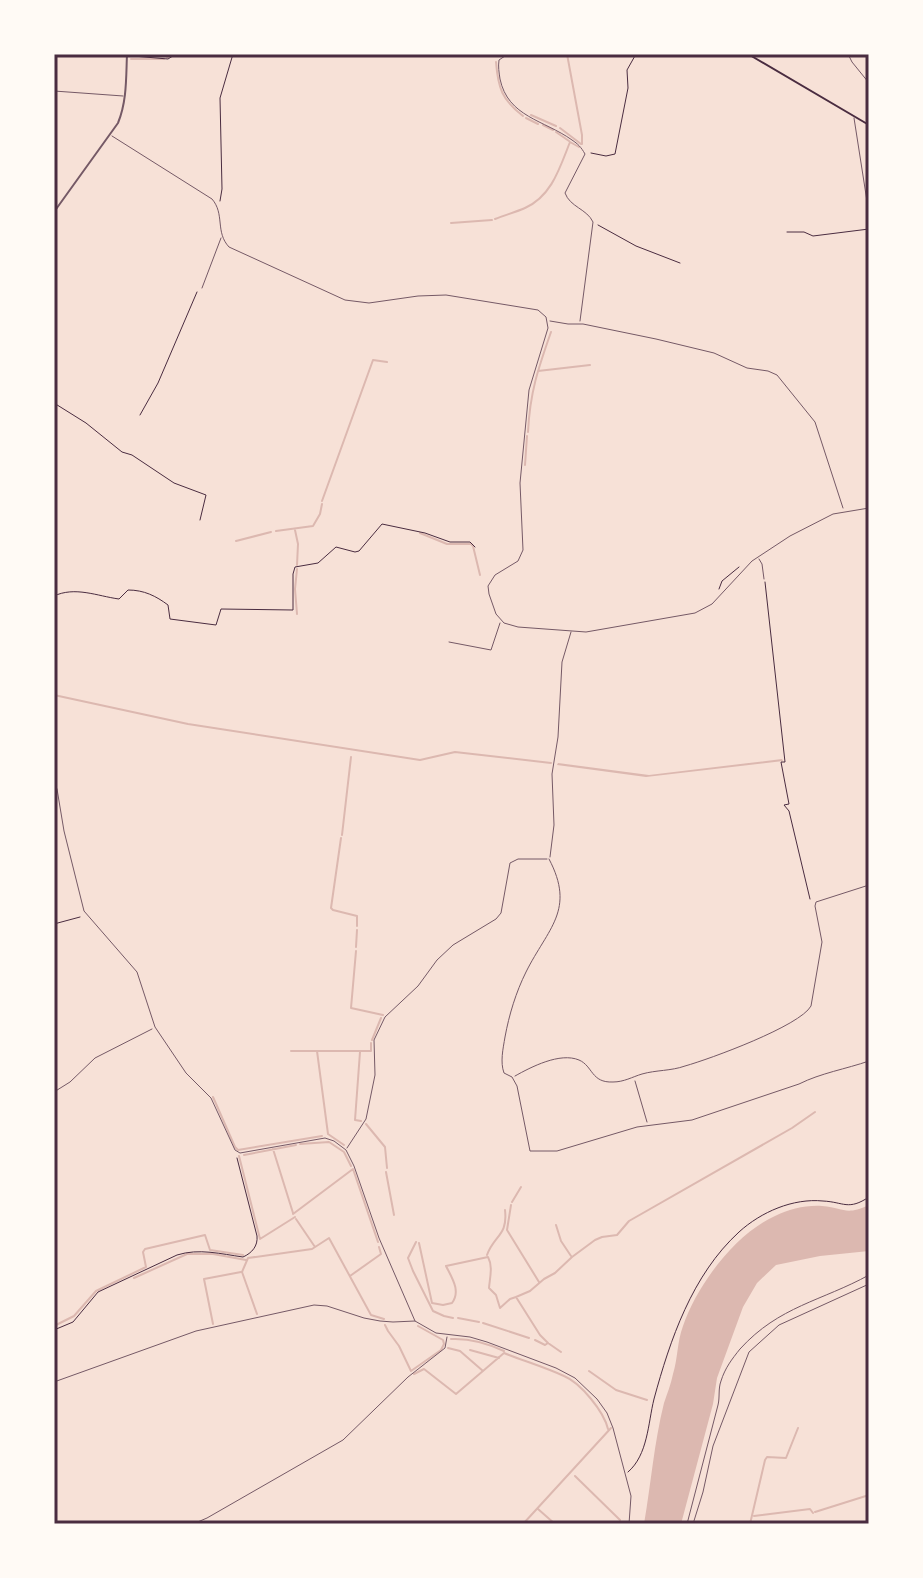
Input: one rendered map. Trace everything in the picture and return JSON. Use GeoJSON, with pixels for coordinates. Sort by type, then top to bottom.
{"type":"FeatureCollection","features":[{"type":"Feature","properties":{"kind":"main road"},"geometry":{"type":"LineString","coordinates":[[748,54],[869,125]]}},
{"type":"Feature","properties":{"kind":"street"},"geometry":{"type":"LineString","coordinates":[[508,54],[501,57],[497,64],[508,101],[528,117],[561,132],[579,145],[585,154],[566,197],[589,215],[593,222],[580,324]]}},
{"type":"Feature","properties":{"kind":"street"},"geometry":{"type":"LineString","coordinates":[[848,54],[869,83]]}},
{"type":"Feature","properties":{"kind":"street"},"geometry":{"type":"LineString","coordinates":[[54,212],[110,134],[122,112],[127,55]]}},
{"type":"Feature","properties":{"kind":"street"},"geometry":{"type":"LineString","coordinates":[[54,91],[125,96]]}},
{"type":"Feature","properties":{"kind":"street"},"geometry":{"type":"LineString","coordinates":[[854,116],[869,214]]}},
{"type":"Feature","properties":{"kind":"street"},"geometry":{"type":"LineString","coordinates":[[110,134],[217,205],[221,238],[202,288]]}},
{"type":"Feature","properties":{"kind":"street"},"geometry":{"type":"LineString","coordinates":[[221,238],[229,247],[345,300],[369,303],[446,295],[538,310],[544,314],[548,328],[529,390],[520,483],[523,550],[518,561],[493,576],[488,586],[496,614],[500,620],[514,627],[586,632],[695,613],[719,598],[752,561],[790,536],[833,514],[869,508]]}},
{"type":"Feature","properties":{"kind":"street"},"geometry":{"type":"LineString","coordinates":[[548,321],[600,326],[714,353],[747,368],[777,375],[815,422],[844,511]]}},
{"type":"Feature","properties":{"kind":"street"},"geometry":{"type":"LineString","coordinates":[[758,557],[764,579]]}},
{"type":"Feature","properties":{"kind":"street"},"geometry":{"type":"LineString","coordinates":[[449,642],[491,650],[500,620]]}},
{"type":"Feature","properties":{"kind":"street"},"geometry":{"type":"LineString","coordinates":[[571,632],[562,662],[558,737],[551,785],[554,825],[549,859],[560,885],[560,903],[525,973],[511,1013],[502,1063],[504,1073],[512,1077],[517,1086],[530,1151],[557,1151],[648,1125],[704,1117],[814,1076],[869,1061]]}},
{"type":"Feature","properties":{"kind":"street"},"geometry":{"type":"LineString","coordinates":[[54,783],[86,915],[137,972],[155,1027],[186,1073],[211,1098],[235,1150],[238,1153],[325,1138],[346,1150],[415,1321]]}},
{"type":"Feature","properties":{"kind":"street"},"geometry":{"type":"LineString","coordinates":[[346,1150],[366,1119],[375,1075],[374,1040],[385,1017],[418,986],[453,945],[501,913],[510,863],[525,858],[549,859]]}},
{"type":"Feature","properties":{"kind":"street"},"geometry":{"type":"LineString","coordinates":[[512,1077],[551,1060],[569,1059],[582,1062],[602,1081],[617,1082],[685,1066],[750,1043],[807,1013],[811,1006],[821,948],[816,902],[869,885]]}},
{"type":"Feature","properties":{"kind":"street"},"geometry":{"type":"LineString","coordinates":[[54,1092],[70,1082],[95,1058],[155,1027]]}},
{"type":"Feature","properties":{"kind":"street"},"geometry":{"type":"LineString","coordinates":[[634,1078],[648,1125]]}},
{"type":"Feature","properties":{"kind":"street"},"geometry":{"type":"LineString","coordinates":[[687,1524],[718,1405],[720,1385],[730,1361],[747,1341],[775,1318],[869,1275]]}},
{"type":"Feature","properties":{"kind":"street"},"geometry":{"type":"LineString","coordinates":[[693,1524],[713,1446],[749,1352],[779,1325],[869,1284]]}},
{"type":"Feature","properties":{"kind":"street"},"geometry":{"type":"LineString","coordinates":[[54,1382],[196,1331],[314,1305],[380,1321],[415,1321],[436,1333],[470,1337],[556,1368],[575,1378],[591,1393],[607,1413],[626,1474],[631,1496],[629,1524]]}},
{"type":"Feature","properties":{"kind":"street"},"geometry":{"type":"LineString","coordinates":[[193,1524],[343,1440],[408,1377],[445,1348],[447,1335]]}},
{"type":"Feature","properties":{"kind":"path"},"geometry":{"type":"LineString","coordinates":[[127,55],[168,59],[176,54]]}},
{"type":"Feature","properties":{"kind":"path"},"geometry":{"type":"LineString","coordinates":[[217,205],[222,189],[220,98],[233,54]]}},
{"type":"Feature","properties":{"kind":"path"},"geometry":{"type":"LineString","coordinates":[[585,154],[615,154],[628,88],[627,70],[636,54]]}},
{"type":"Feature","properties":{"kind":"path"},"geometry":{"type":"LineString","coordinates":[[593,222],[636,246],[680,263]]}},
{"type":"Feature","properties":{"kind":"path"},"geometry":{"type":"LineString","coordinates":[[787,232],[804,232],[813,236],[869,229]]}},
{"type":"Feature","properties":{"kind":"path"},"geometry":{"type":"LineString","coordinates":[[140,415],[158,383],[188,310],[202,288]]}},
{"type":"Feature","properties":{"kind":"path"},"geometry":{"type":"LineString","coordinates":[[54,403],[86,423],[122,452],[132,455],[174,483],[206,495],[200,520]]}},
{"type":"Feature","properties":{"kind":"path"},"geometry":{"type":"LineString","coordinates":[[54,596],[73,591],[119,599],[127,590],[135,590],[148,593],[168,605],[170,619],[216,625],[221,609],[293,610],[295,567],[318,563],[336,547],[359,551],[382,524],[450,542],[470,542],[475,547]]}},
{"type":"Feature","properties":{"kind":"path"},"geometry":{"type":"LineString","coordinates":[[719,598],[717,595],[722,581],[746,562],[752,561]]}},
{"type":"Feature","properties":{"kind":"path"},"geometry":{"type":"LineString","coordinates":[[764,579],[785,762],[781,762],[789,804],[784,805],[789,811],[810,898],[816,902]]}},
{"type":"Feature","properties":{"kind":"path"},"geometry":{"type":"LineString","coordinates":[[54,924],[86,915]]}},
{"type":"Feature","properties":{"kind":"path"},"geometry":{"type":"LineString","coordinates":[[54,1330],[73,1322],[98,1292],[177,1255],[203,1252],[243,1257],[253,1250],[258,1241],[238,1153]]}},
{"type":"Feature","properties":{"kind":"path"},"geometry":{"type":"LineString","coordinates":[[626,1474],[641,1456],[654,1401],[687,1303],[726,1246],[751,1223],[789,1204],[822,1200],[851,1206],[869,1197]]}},
{"type":"Feature","properties":{"kind":"shaded area"},"geometry":{"type":"Polygon","coordinates":[[[782,759],[646,777],[557,765],[649,775],[782,759]]]}},
{"type":"Feature","properties":{"kind":"shaded area"},"geometry":{"type":"Polygon","coordinates":[[[869,1205],[869,1251],[776,1265],[757,1283],[743,1307],[717,1378],[681,1524],[644,1524],[655,1448],[681,1332],[689,1310],[719,1262],[746,1235],[780,1214],[810,1206],[850,1211],[869,1205]]]}},
{"type":"Feature","properties":{"kind":"waterway"},"geometry":{"type":"LineString","coordinates":[[167,58],[174,54]]}},
{"type":"Feature","properties":{"kind":"waterway"},"geometry":{"type":"LineString","coordinates":[[498,55],[504,54]]}},
{"type":"Feature","properties":{"kind":"waterway"},"geometry":{"type":"LineString","coordinates":[[567,54],[582,144]]}},
{"type":"Feature","properties":{"kind":"waterway"},"geometry":{"type":"LineString","coordinates":[[131,59],[164,59]]}},
{"type":"Feature","properties":{"kind":"waterway"},"geometry":{"type":"LineString","coordinates":[[496,62],[502,93],[523,116]]}},
{"type":"Feature","properties":{"kind":"waterway"},"geometry":{"type":"LineString","coordinates":[[531,115],[556,126]]}},
{"type":"Feature","properties":{"kind":"waterway"},"geometry":{"type":"LineString","coordinates":[[526,118],[538,124]]}},
{"type":"Feature","properties":{"kind":"waterway"},"geometry":{"type":"LineString","coordinates":[[543,125],[553,130]]}},
{"type":"Feature","properties":{"kind":"waterway"},"geometry":{"type":"LineString","coordinates":[[560,128],[581,144]]}},
{"type":"Feature","properties":{"kind":"waterway"},"geometry":{"type":"LineString","coordinates":[[556,132],[569,141]]}},
{"type":"Feature","properties":{"kind":"waterway"},"geometry":{"type":"LineString","coordinates":[[495,219],[534,203],[554,180],[570,142],[579,147]]}},
{"type":"Feature","properties":{"kind":"waterway"},"geometry":{"type":"LineString","coordinates":[[451,223],[492,220]]}},
{"type":"Feature","properties":{"kind":"waterway"},"geometry":{"type":"LineString","coordinates":[[528,432],[535,381],[551,332]]}},
{"type":"Feature","properties":{"kind":"waterway"},"geometry":{"type":"LineString","coordinates":[[322,501],[373,360],[387,362]]}},
{"type":"Feature","properties":{"kind":"waterway"},"geometry":{"type":"LineString","coordinates":[[538,371],[590,365]]}},
{"type":"Feature","properties":{"kind":"waterway"},"geometry":{"type":"LineString","coordinates":[[525,465],[527,436]]}},
{"type":"Feature","properties":{"kind":"waterway"},"geometry":{"type":"LineString","coordinates":[[276,531],[313,526],[322,504]]}},
{"type":"Feature","properties":{"kind":"waterway"},"geometry":{"type":"LineString","coordinates":[[295,530],[297,565]]}},
{"type":"Feature","properties":{"kind":"waterway"},"geometry":{"type":"LineString","coordinates":[[236,541],[271,532]]}},
{"type":"Feature","properties":{"kind":"waterway"},"geometry":{"type":"LineString","coordinates":[[420,533],[447,544],[471,544],[480,575]]}},
{"type":"Feature","properties":{"kind":"waterway"},"geometry":{"type":"LineString","coordinates":[[297,569],[297,614]]}},
{"type":"Feature","properties":{"kind":"waterway"},"geometry":{"type":"LineString","coordinates":[[54,695],[188,724],[420,760],[455,752],[551,763]]}},
{"type":"Feature","properties":{"kind":"waterway"},"geometry":{"type":"LineString","coordinates":[[342,835],[351,757]]}},
{"type":"Feature","properties":{"kind":"waterway"},"geometry":{"type":"LineString","coordinates":[[341,838],[331,908],[357,916],[357,926]]}},
{"type":"Feature","properties":{"kind":"waterway"},"geometry":{"type":"LineString","coordinates":[[356,947],[357,930]]}},
{"type":"Feature","properties":{"kind":"waterway"},"geometry":{"type":"LineString","coordinates":[[356,951],[351,1008],[383,1015]]}},
{"type":"Feature","properties":{"kind":"waterway"},"geometry":{"type":"LineString","coordinates":[[372,1040],[381,1018]]}},
{"type":"Feature","properties":{"kind":"waterway"},"geometry":{"type":"LineString","coordinates":[[291,1051],[371,1051],[371,1043]]}},
{"type":"Feature","properties":{"kind":"waterway"},"geometry":{"type":"LineString","coordinates":[[317,1051],[328,1134],[344,1145]]}},
{"type":"Feature","properties":{"kind":"waterway"},"geometry":{"type":"LineString","coordinates":[[360,1052],[355,1120],[361,1121]]}},
{"type":"Feature","properties":{"kind":"waterway"},"geometry":{"type":"LineString","coordinates":[[213,1097],[238,1150],[322,1136]]}},
{"type":"Feature","properties":{"kind":"waterway"},"geometry":{"type":"LineString","coordinates":[[516,1297],[555,1273],[595,1240],[617,1235],[629,1221],[815,1112]]}},
{"type":"Feature","properties":{"kind":"waterway"},"geometry":{"type":"LineString","coordinates":[[366,1124],[385,1147],[387,1168]]}},
{"type":"Feature","properties":{"kind":"waterway"},"geometry":{"type":"LineString","coordinates":[[300,1144],[329,1142],[344,1152],[351,1166]]}},
{"type":"Feature","properties":{"kind":"waterway"},"geometry":{"type":"LineString","coordinates":[[244,1155],[296,1145]]}},
{"type":"Feature","properties":{"kind":"waterway"},"geometry":{"type":"LineString","coordinates":[[273,1149],[293,1213]]}},
{"type":"Feature","properties":{"kind":"waterway"},"geometry":{"type":"LineString","coordinates":[[239,1156],[260,1239],[295,1217]]}},
{"type":"Feature","properties":{"kind":"waterway"},"geometry":{"type":"LineString","coordinates":[[293,1214],[353,1169],[378,1242]]}},
{"type":"Feature","properties":{"kind":"waterway"},"geometry":{"type":"LineString","coordinates":[[386,1172],[394,1215]]}},
{"type":"Feature","properties":{"kind":"waterway"},"geometry":{"type":"LineString","coordinates":[[512,1202],[521,1187]]}},
{"type":"Feature","properties":{"kind":"waterway"},"geometry":{"type":"LineString","coordinates":[[511,1205],[507,1230],[539,1282]]}},
{"type":"Feature","properties":{"kind":"waterway"},"geometry":{"type":"LineString","coordinates":[[487,1255],[502,1230],[505,1210]]}},
{"type":"Feature","properties":{"kind":"waterway"},"geometry":{"type":"LineString","coordinates":[[296,1219],[315,1247]]}},
{"type":"Feature","properties":{"kind":"waterway"},"geometry":{"type":"LineString","coordinates":[[556,1225],[561,1241],[571,1256]]}},
{"type":"Feature","properties":{"kind":"waterway"},"geometry":{"type":"LineString","coordinates":[[54,1326],[74,1316],[96,1291],[146,1267],[145,1249],[205,1235],[210,1250],[243,1255]]}},
{"type":"Feature","properties":{"kind":"waterway"},"geometry":{"type":"LineString","coordinates":[[257,1314],[242,1272],[248,1258],[312,1249],[329,1238],[371,1315],[384,1319]]}},
{"type":"Feature","properties":{"kind":"waterway"},"geometry":{"type":"LineString","coordinates":[[416,1242],[408,1258],[413,1271],[433,1311],[453,1318]]}},
{"type":"Feature","properties":{"kind":"waterway"},"geometry":{"type":"LineString","coordinates":[[419,1243],[432,1303],[443,1305],[452,1303],[455,1298],[455,1284],[446,1266],[488,1257],[491,1268],[489,1288],[496,1295],[500,1308],[516,1297],[548,1343]]}},
{"type":"Feature","properties":{"kind":"waterway"},"geometry":{"type":"LineString","coordinates":[[350,1276],[381,1254],[379,1247]]}},
{"type":"Feature","properties":{"kind":"waterway"},"geometry":{"type":"LineString","coordinates":[[134,1278],[187,1254],[213,1254],[246,1260]]}},
{"type":"Feature","properties":{"kind":"waterway"},"geometry":{"type":"LineString","coordinates":[[213,1324],[204,1279],[241,1272]]}},
{"type":"Feature","properties":{"kind":"waterway"},"geometry":{"type":"LineString","coordinates":[[458,1318],[479,1322]]}},
{"type":"Feature","properties":{"kind":"waterway"},"geometry":{"type":"LineString","coordinates":[[483,1323],[529,1338]]}},
{"type":"Feature","properties":{"kind":"waterway"},"geometry":{"type":"LineString","coordinates":[[385,1325],[411,1371],[441,1350],[444,1344],[443,1340],[418,1326]]}},
{"type":"Feature","properties":{"kind":"waterway"},"geometry":{"type":"LineString","coordinates":[[451,1339],[465,1339],[504,1351]]}},
{"type":"Feature","properties":{"kind":"waterway"},"geometry":{"type":"LineString","coordinates":[[535,1340],[545,1345],[548,1343],[561,1352]]}},
{"type":"Feature","properties":{"kind":"waterway"},"geometry":{"type":"LineString","coordinates":[[448,1348],[460,1351],[483,1371]]}},
{"type":"Feature","properties":{"kind":"waterway"},"geometry":{"type":"LineString","coordinates":[[470,1350],[499,1358]]}},
{"type":"Feature","properties":{"kind":"waterway"},"geometry":{"type":"LineString","coordinates":[[414,1374],[424,1369],[456,1394],[504,1353],[571,1380],[591,1399],[608,1429]]}},
{"type":"Feature","properties":{"kind":"waterway"},"geometry":{"type":"LineString","coordinates":[[589,1371],[616,1390],[647,1400]]}},
{"type":"Feature","properties":{"kind":"waterway"},"geometry":{"type":"LineString","coordinates":[[523,1524],[611,1428]]}},
{"type":"Feature","properties":{"kind":"waterway"},"geometry":{"type":"LineString","coordinates":[[750,1524],[765,1460],[767,1457],[786,1458],[798,1428]]}},
{"type":"Feature","properties":{"kind":"waterway"},"geometry":{"type":"LineString","coordinates":[[575,1476],[620,1520]]}},
{"type":"Feature","properties":{"kind":"waterway"},"geometry":{"type":"LineString","coordinates":[[815,1512],[869,1495]]}},
{"type":"Feature","properties":{"kind":"waterway"},"geometry":{"type":"LineString","coordinates":[[538,1509],[555,1524]]}},
{"type":"Feature","properties":{"kind":"waterway"},"geometry":{"type":"LineString","coordinates":[[754,1516],[810,1509],[813,1513]]}}]}
